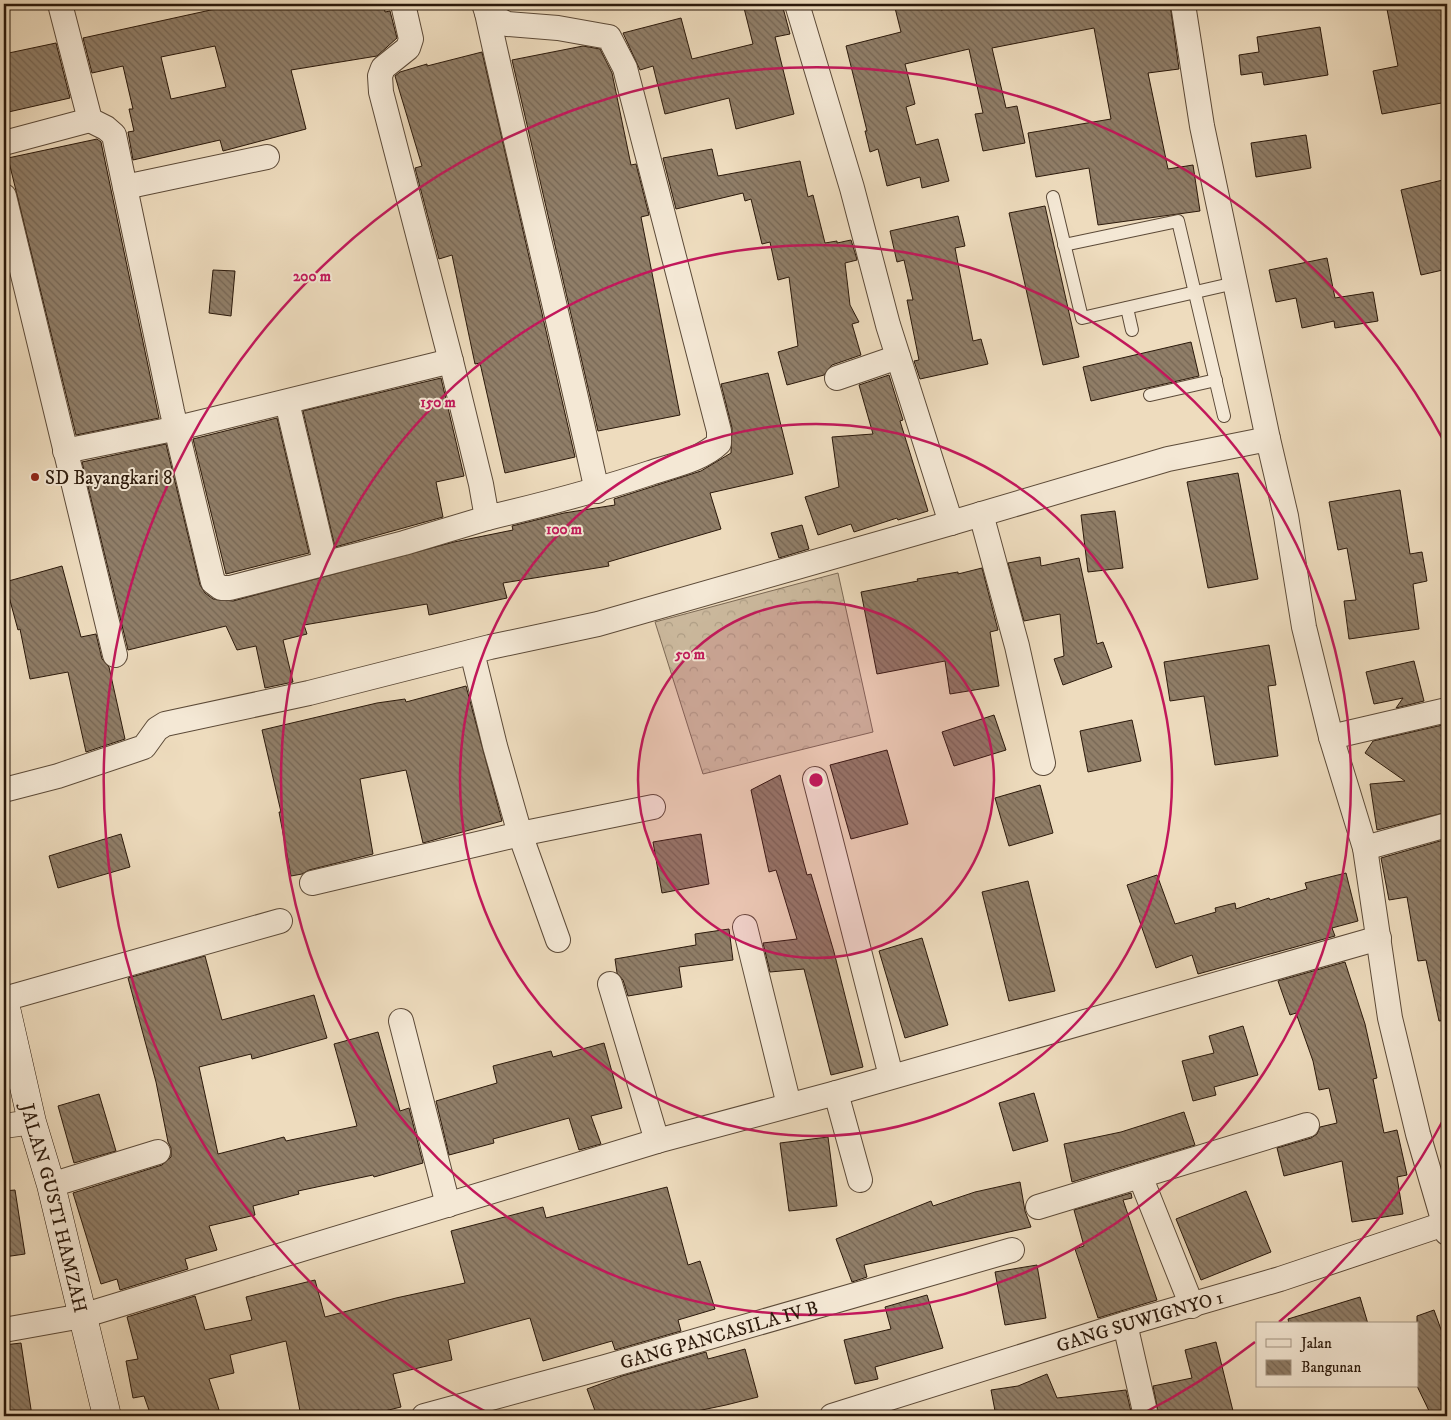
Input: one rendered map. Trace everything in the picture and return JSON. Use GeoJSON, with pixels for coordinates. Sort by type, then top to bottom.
{"type":"FeatureCollection","features":[{"type":"Feature","properties":{"kind":"street"},"geometry":{"type":"LineString","coordinates":[[60,4],[90,120]]}},
{"type":"Feature","properties":{"kind":"street"},"geometry":{"type":"LineString","coordinates":[[403,4],[411,39],[408,48],[383,68],[380,76],[381,92],[451,361],[481,484],[487,518]]}},
{"type":"Feature","properties":{"kind":"street"},"geometry":{"type":"LineString","coordinates":[[797,4],[852,188],[888,326],[952,523]]}},
{"type":"Feature","properties":{"kind":"street"},"geometry":{"type":"LineString","coordinates":[[1183,4],[1202,126],[1286,516],[1304,627],[1331,737],[1365,848],[1390,1018],[1418,1134],[1447,1227]]}},
{"type":"Feature","properties":{"kind":"street"},"geometry":{"type":"LineString","coordinates":[[4,143],[90,120],[106,128],[114,135],[172,411],[178,428],[213,582],[221,588],[230,588],[404,543],[487,518],[597,491],[709,452],[719,442],[719,431],[648,152],[625,68],[616,47],[610,37],[558,28],[507,24],[485,8]]}},
{"type":"Feature","properties":{"kind":"street"},"geometry":{"type":"LineString","coordinates":[[485,8],[516,145],[565,341],[597,491]]}},
{"type":"Feature","properties":{"kind":"street"},"geometry":{"type":"LineString","coordinates":[[125,187],[267,157]]}},
{"type":"Feature","properties":{"kind":"street"},"geometry":{"type":"LineString","coordinates":[[4,196],[115,655]]}},
{"type":"Feature","properties":{"kind":"street"},"geometry":{"type":"LineString","coordinates":[[836,378],[898,357]]}},
{"type":"Feature","properties":{"kind":"street"},"geometry":{"type":"LineString","coordinates":[[65,452],[178,428],[451,361]]}},
{"type":"Feature","properties":{"kind":"street"},"geometry":{"type":"LineString","coordinates":[[287,402],[325,562]]}},
{"type":"Feature","properties":{"kind":"street"},"geometry":{"type":"LineString","coordinates":[[4,790],[58,776],[144,747],[157,729],[165,724],[309,693],[472,652],[598,624],[952,523],[1168,458],[1268,439]]}},
{"type":"Feature","properties":{"kind":"street"},"geometry":{"type":"LineString","coordinates":[[981,514],[1017,646],[1043,763]]}},
{"type":"Feature","properties":{"kind":"street"},"geometry":{"type":"LineString","coordinates":[[472,652],[495,746],[520,834],[558,940]]}},
{"type":"Feature","properties":{"kind":"street"},"geometry":{"type":"LineString","coordinates":[[1331,737],[1447,710]]}},
{"type":"Feature","properties":{"kind":"street"},"geometry":{"type":"LineString","coordinates":[[816,779],[891,1076]]}},
{"type":"Feature","properties":{"kind":"street"},"geometry":{"type":"LineString","coordinates":[[312,883],[520,834],[652,807]]}},
{"type":"Feature","properties":{"kind":"street"},"geometry":{"type":"LineString","coordinates":[[1365,848],[1447,825]]}},
{"type":"Feature","properties":{"kind":"street"},"geometry":{"type":"LineString","coordinates":[[4,999],[280,921]]}},
{"type":"Feature","properties":{"kind":"street"},"geometry":{"type":"LineString","coordinates":[[745,927],[789,1105]]}},
{"type":"Feature","properties":{"kind":"street"},"geometry":{"type":"LineString","coordinates":[[4,1330],[82,1316],[657,1141],[836,1093],[1379,938]]}},
{"type":"Feature","properties":{"kind":"street"},"geometry":{"type":"LineString","coordinates":[[610,984],[657,1141]]}},
{"type":"Feature","properties":{"kind":"street","name":"JALAN GUSTI HAMZAH"},"geometry":{"type":"LineString","coordinates":[[4,999],[32,1122],[51,1185],[107,1416]]}},
{"type":"Feature","properties":{"kind":"street"},"geometry":{"type":"LineString","coordinates":[[401,1021],[448,1205]]}},
{"type":"Feature","properties":{"kind":"street"},"geometry":{"type":"LineString","coordinates":[[836,1093],[860,1180]]}},
{"type":"Feature","properties":{"kind":"street"},"geometry":{"type":"LineString","coordinates":[[4,1126],[32,1122]]}},
{"type":"Feature","properties":{"kind":"street"},"geometry":{"type":"LineString","coordinates":[[1038,1206],[1307,1125]]}},
{"type":"Feature","properties":{"kind":"street"},"geometry":{"type":"LineString","coordinates":[[51,1185],[158,1152]]}},
{"type":"Feature","properties":{"kind":"street"},"geometry":{"type":"LineString","coordinates":[[1140,1176],[1192,1306]]}},
{"type":"Feature","properties":{"kind":"street","name":"GANG SUWIGNYO 1"},"geometry":{"type":"LineString","coordinates":[[832,1416],[1125,1324],[1192,1306],[1447,1227]]}},
{"type":"Feature","properties":{"kind":"street","name":"GANG PANCASILA IV B"},"geometry":{"type":"LineString","coordinates":[[424,1416],[605,1367],[1012,1250]]}},
{"type":"Feature","properties":{"kind":"street"},"geometry":{"type":"LineString","coordinates":[[1125,1324],[1146,1416]]}},
{"type":"Feature","properties":{"kind":"lane"},"geometry":{"type":"LineString","coordinates":[[1053,197],[1082,318],[1235,283]]}},
{"type":"Feature","properties":{"kind":"lane"},"geometry":{"type":"LineString","coordinates":[[1064,245],[1178,221],[1224,416]]}},
{"type":"Feature","properties":{"kind":"lane"},"geometry":{"type":"LineString","coordinates":[[1127,308],[1132,330]]}},
{"type":"Feature","properties":{"kind":"lane"},"geometry":{"type":"LineString","coordinates":[[1150,395],[1216,380]]}},
{"type":"Feature","properties":{"kind":"green space"},"geometry":{"type":"Polygon","coordinates":[[[838,573],[873,732],[703,774],[655,622],[838,573]]]}},
{"type":"Feature","properties":{"kind":"building"},"geometry":{"type":"Polygon","coordinates":[[[238,4],[384,4],[385,12],[390,11],[397,38],[377,56],[291,70],[306,129],[223,151],[220,140],[133,160],[128,132],[134,131],[129,109],[133,109],[123,66],[92,73],[83,38],[238,4]],[[215,46],[161,57],[171,99],[226,87],[215,46]]]}},
{"type":"Feature","properties":{"kind":"building"},"geometry":{"type":"Polygon","coordinates":[[[743,4],[782,4],[790,34],[775,37],[794,114],[736,129],[729,98],[665,114],[653,66],[640,70],[623,33],[681,18],[692,59],[753,44],[743,4]]]}},
{"type":"Feature","properties":{"kind":"building"},"geometry":{"type":"Polygon","coordinates":[[[894,4],[939,4],[941,10],[973,4],[1170,4],[1179,69],[1148,73],[1168,169],[1193,165],[1200,211],[1098,225],[1089,168],[1036,177],[1028,133],[1111,119],[1094,28],[992,48],[1006,108],[1017,106],[1025,143],[983,151],[975,114],[983,113],[969,49],[905,64],[915,104],[906,107],[916,145],[938,139],[949,181],[922,188],[920,177],[887,186],[878,149],[870,152],[865,131],[867,131],[846,46],[901,32],[894,4]]]}},
{"type":"Feature","properties":{"kind":"building"},"geometry":{"type":"Polygon","coordinates":[[[1386,4],[1447,4],[1447,102],[1382,114],[1373,71],[1398,66],[1386,4]]]}},
{"type":"Feature","properties":{"kind":"building"},"geometry":{"type":"Polygon","coordinates":[[[1320,27],[1328,75],[1264,85],[1262,72],[1241,75],[1239,55],[1259,52],[1257,37],[1320,27]]]}},
{"type":"Feature","properties":{"kind":"building"},"geometry":{"type":"Polygon","coordinates":[[[56,43],[70,98],[4,113],[4,54],[56,43]]]}},
{"type":"Feature","properties":{"kind":"building"},"geometry":{"type":"Polygon","coordinates":[[[583,46],[600,49],[612,73],[631,165],[636,164],[649,215],[641,217],[680,415],[598,431],[512,60],[583,46]]]}},
{"type":"Feature","properties":{"kind":"building"},"geometry":{"type":"Polygon","coordinates":[[[482,52],[575,457],[505,473],[480,363],[475,364],[452,255],[439,259],[415,168],[422,166],[395,76],[400,72],[427,64],[427,66],[482,52]]]}},
{"type":"Feature","properties":{"kind":"building"},"geometry":{"type":"Polygon","coordinates":[[[1306,135],[1311,168],[1256,177],[1251,143],[1306,135]]]}},
{"type":"Feature","properties":{"kind":"building"},"geometry":{"type":"Polygon","coordinates":[[[97,139],[101,142],[159,418],[76,435],[8,158],[97,139]]]}},
{"type":"Feature","properties":{"kind":"building"},"geometry":{"type":"Polygon","coordinates":[[[712,149],[718,176],[800,161],[808,197],[813,195],[825,243],[851,240],[857,260],[845,263],[850,305],[859,322],[852,324],[861,355],[832,365],[824,375],[787,385],[778,352],[798,346],[789,277],[778,280],[770,242],[762,244],[751,199],[745,201],[743,193],[676,209],[663,158],[712,149]]]}},
{"type":"Feature","properties":{"kind":"building"},"geometry":{"type":"Polygon","coordinates":[[[1447,179],[1447,269],[1421,275],[1401,190],[1447,179]]]}},
{"type":"Feature","properties":{"kind":"building"},"geometry":{"type":"Polygon","coordinates":[[[1045,206],[1079,357],[1043,365],[1009,213],[1045,206]]]}},
{"type":"Feature","properties":{"kind":"building"},"geometry":{"type":"Polygon","coordinates":[[[958,216],[965,246],[955,248],[973,341],[981,339],[988,364],[920,379],[914,361],[919,360],[907,300],[913,300],[904,260],[897,262],[890,231],[958,216]]]}},
{"type":"Feature","properties":{"kind":"building"},"geometry":{"type":"Polygon","coordinates":[[[1327,258],[1335,298],[1373,292],[1378,321],[1335,328],[1334,321],[1302,328],[1296,298],[1276,302],[1269,270],[1327,258]]]}},
{"type":"Feature","properties":{"kind":"building"},"geometry":{"type":"Polygon","coordinates":[[[213,270],[235,271],[231,316],[209,313],[213,270]]]}},
{"type":"Feature","properties":{"kind":"building"},"geometry":{"type":"Polygon","coordinates":[[[1191,342],[1199,376],[1091,401],[1083,367],[1191,342]]]}},
{"type":"Feature","properties":{"kind":"building"},"geometry":{"type":"Polygon","coordinates":[[[768,373],[793,474],[710,493],[721,529],[608,562],[609,566],[503,583],[507,598],[429,615],[427,604],[304,625],[307,634],[283,640],[293,682],[265,688],[256,646],[237,650],[226,626],[128,650],[82,462],[166,444],[200,585],[205,593],[213,599],[233,601],[454,542],[513,530],[512,526],[564,513],[615,505],[614,499],[701,471],[731,453],[732,428],[721,384],[768,373]]]}},
{"type":"Feature","properties":{"kind":"building"},"geometry":{"type":"Polygon","coordinates":[[[889,375],[903,420],[900,421],[928,511],[898,520],[897,518],[854,532],[851,524],[818,535],[805,497],[839,487],[832,437],[873,434],[859,385],[889,375]]]}},
{"type":"Feature","properties":{"kind":"building"},"geometry":{"type":"Polygon","coordinates":[[[441,378],[464,476],[436,482],[443,517],[335,547],[303,411],[441,378]]]}},
{"type":"Feature","properties":{"kind":"building"},"geometry":{"type":"Polygon","coordinates":[[[277,418],[309,553],[226,574],[193,439],[277,418]]]}},
{"type":"Feature","properties":{"kind":"building"},"geometry":{"type":"Polygon","coordinates":[[[1238,473],[1258,579],[1208,588],[1187,482],[1238,473]]]}},
{"type":"Feature","properties":{"kind":"building"},"geometry":{"type":"Polygon","coordinates":[[[1400,490],[1410,554],[1422,552],[1427,581],[1413,584],[1419,629],[1349,639],[1344,601],[1356,600],[1347,548],[1338,550],[1329,502],[1400,490]]]}},
{"type":"Feature","properties":{"kind":"building"},"geometry":{"type":"Polygon","coordinates":[[[1115,511],[1123,568],[1088,572],[1081,515],[1115,511]]]}},
{"type":"Feature","properties":{"kind":"building"},"geometry":{"type":"Polygon","coordinates":[[[802,525],[809,549],[779,558],[771,533],[802,525]]]}},
{"type":"Feature","properties":{"kind":"building"},"geometry":{"type":"Polygon","coordinates":[[[1040,557],[1041,566],[1079,558],[1097,644],[1103,642],[1112,667],[1063,685],[1054,659],[1064,656],[1060,614],[1024,621],[1008,563],[1040,557]]]}},
{"type":"Feature","properties":{"kind":"building"},"geometry":{"type":"Polygon","coordinates":[[[62,566],[81,637],[96,634],[102,659],[109,667],[125,739],[86,752],[68,672],[30,679],[20,629],[18,630],[5,582],[62,566]]]}},
{"type":"Feature","properties":{"kind":"building"},"geometry":{"type":"Polygon","coordinates":[[[982,568],[998,630],[990,632],[999,686],[950,694],[945,661],[877,674],[861,592],[918,581],[917,579],[958,572],[958,574],[982,568]]]}},
{"type":"Feature","properties":{"kind":"building"},"geometry":{"type":"Polygon","coordinates":[[[1269,645],[1276,685],[1268,686],[1278,756],[1215,765],[1204,696],[1170,701],[1164,662],[1269,645]]]}},
{"type":"Feature","properties":{"kind":"building"},"geometry":{"type":"Polygon","coordinates":[[[1414,661],[1424,701],[1396,708],[1403,698],[1374,704],[1366,672],[1414,661]]]}},
{"type":"Feature","properties":{"kind":"building"},"geometry":{"type":"Polygon","coordinates":[[[466,686],[502,821],[423,843],[406,770],[360,779],[373,854],[291,876],[279,812],[281,812],[262,730],[377,703],[405,699],[406,702],[466,686]]]}},
{"type":"Feature","properties":{"kind":"building"},"geometry":{"type":"Polygon","coordinates":[[[994,715],[1006,750],[954,766],[942,732],[994,715]]]}},
{"type":"Feature","properties":{"kind":"building"},"geometry":{"type":"Polygon","coordinates":[[[1132,720],[1141,761],[1088,772],[1080,731],[1132,720]]]}},
{"type":"Feature","properties":{"kind":"building"},"geometry":{"type":"Polygon","coordinates":[[[1447,724],[1447,759],[1444,760],[1447,812],[1377,830],[1370,784],[1405,781],[1365,753],[1373,741],[1447,724]]]}},
{"type":"Feature","properties":{"kind":"building"},"geometry":{"type":"Polygon","coordinates":[[[887,750],[908,824],[851,839],[830,765],[887,750]]]}},
{"type":"Feature","properties":{"kind":"building"},"geometry":{"type":"Polygon","coordinates":[[[780,775],[807,875],[811,874],[834,952],[863,1067],[831,1075],[804,969],[770,972],[763,943],[797,939],[776,870],[769,872],[751,790],[780,775]]]}},
{"type":"Feature","properties":{"kind":"building"},"geometry":{"type":"Polygon","coordinates":[[[1040,785],[1053,833],[1009,846],[995,798],[1040,785]]]}},
{"type":"Feature","properties":{"kind":"building"},"geometry":{"type":"Polygon","coordinates":[[[121,834],[130,867],[58,888],[49,856],[121,834]]]}},
{"type":"Feature","properties":{"kind":"building"},"geometry":{"type":"Polygon","coordinates":[[[701,834],[709,884],[662,893],[653,842],[701,834]]]}},
{"type":"Feature","properties":{"kind":"building"},"geometry":{"type":"Polygon","coordinates":[[[1447,839],[1447,1020],[1439,1021],[1426,960],[1418,961],[1407,897],[1389,900],[1381,858],[1447,839]]]}},
{"type":"Feature","properties":{"kind":"building"},"geometry":{"type":"Polygon","coordinates":[[[1346,873],[1358,921],[1332,928],[1335,936],[1198,974],[1192,955],[1156,968],[1127,885],[1157,875],[1175,924],[1216,912],[1215,908],[1235,903],[1236,909],[1269,898],[1270,900],[1307,889],[1305,883],[1346,873]]]}},
{"type":"Feature","properties":{"kind":"building"},"geometry":{"type":"Polygon","coordinates":[[[1028,881],[1055,991],[1009,1001],[982,892],[1028,881]]]}},
{"type":"Feature","properties":{"kind":"building"},"geometry":{"type":"Polygon","coordinates":[[[729,929],[733,960],[679,967],[682,987],[628,996],[623,980],[617,973],[615,959],[696,945],[695,934],[729,929]]]}},
{"type":"Feature","properties":{"kind":"building"},"geometry":{"type":"Polygon","coordinates":[[[922,938],[948,1025],[905,1038],[879,951],[922,938]]]}},
{"type":"Feature","properties":{"kind":"building"},"geometry":{"type":"Polygon","coordinates":[[[205,956],[222,1020],[314,995],[327,1038],[252,1059],[251,1054],[199,1067],[218,1154],[284,1137],[286,1141],[357,1126],[334,1044],[378,1032],[400,1111],[409,1108],[423,1163],[374,1177],[373,1175],[298,1191],[299,1194],[253,1206],[255,1215],[209,1226],[217,1250],[185,1259],[188,1269],[120,1290],[117,1279],[101,1284],[73,1193],[162,1165],[171,1157],[171,1148],[168,1142],[156,1082],[128,978],[205,956]]]}},
{"type":"Feature","properties":{"kind":"building"},"geometry":{"type":"Polygon","coordinates":[[[1345,962],[1365,1024],[1377,1078],[1373,1079],[1384,1133],[1397,1130],[1407,1175],[1397,1177],[1403,1214],[1352,1222],[1342,1161],[1284,1176],[1277,1148],[1311,1138],[1317,1134],[1320,1127],[1337,1123],[1329,1088],[1319,1090],[1313,1061],[1296,1013],[1290,1015],[1278,981],[1345,962]]]}},
{"type":"Feature","properties":{"kind":"building"},"geometry":{"type":"Polygon","coordinates":[[[1243,1026],[1258,1075],[1214,1087],[1216,1095],[1193,1101],[1182,1061],[1214,1053],[1209,1036],[1243,1026]]]}},
{"type":"Feature","properties":{"kind":"building"},"geometry":{"type":"Polygon","coordinates":[[[604,1043],[622,1108],[591,1116],[601,1144],[579,1150],[569,1118],[493,1139],[494,1143],[449,1155],[436,1101],[497,1083],[493,1066],[551,1051],[553,1057],[604,1043]]]}},
{"type":"Feature","properties":{"kind":"building"},"geometry":{"type":"Polygon","coordinates":[[[1034,1093],[1048,1141],[1013,1151],[999,1103],[1034,1093]]]}},
{"type":"Feature","properties":{"kind":"building"},"geometry":{"type":"Polygon","coordinates":[[[99,1094],[116,1151],[74,1163],[58,1106],[99,1094]]]}},
{"type":"Feature","properties":{"kind":"building"},"geometry":{"type":"Polygon","coordinates":[[[1184,1112],[1195,1145],[1072,1182],[1064,1144],[1121,1132],[1184,1112]]]}},
{"type":"Feature","properties":{"kind":"building"},"geometry":{"type":"Polygon","coordinates":[[[828,1137],[837,1206],[789,1211],[780,1143],[828,1137]]]}},
{"type":"Feature","properties":{"kind":"building"},"geometry":{"type":"Polygon","coordinates":[[[1020,1182],[1025,1211],[1031,1227],[864,1265],[867,1277],[852,1282],[836,1239],[931,1201],[933,1206],[975,1192],[1020,1182]]]}},
{"type":"Feature","properties":{"kind":"building"},"geometry":{"type":"Polygon","coordinates":[[[667,1187],[688,1265],[700,1261],[715,1309],[678,1320],[681,1331],[615,1350],[612,1341],[543,1361],[530,1318],[448,1340],[452,1360],[393,1374],[401,1407],[364,1416],[361,1416],[359,1410],[326,1416],[301,1416],[286,1341],[230,1355],[234,1373],[209,1379],[221,1416],[151,1416],[144,1396],[133,1398],[126,1361],[138,1359],[127,1317],[195,1296],[205,1330],[252,1320],[246,1297],[315,1280],[325,1317],[396,1298],[465,1283],[451,1231],[543,1207],[546,1218],[667,1187]]]}},
{"type":"Feature","properties":{"kind":"building"},"geometry":{"type":"Polygon","coordinates":[[[15,1190],[25,1254],[4,1257],[4,1191],[15,1190]]]}},
{"type":"Feature","properties":{"kind":"building"},"geometry":{"type":"Polygon","coordinates":[[[1246,1191],[1271,1252],[1201,1280],[1176,1219],[1246,1191]]]}},
{"type":"Feature","properties":{"kind":"building"},"geometry":{"type":"Polygon","coordinates":[[[1131,1193],[1132,1198],[1123,1200],[1157,1300],[1098,1318],[1075,1249],[1084,1246],[1074,1210],[1131,1193]]]}},
{"type":"Feature","properties":{"kind":"building"},"geometry":{"type":"Polygon","coordinates":[[[1037,1265],[1046,1318],[1005,1325],[995,1272],[1037,1265]]]}},
{"type":"Feature","properties":{"kind":"building"},"geometry":{"type":"Polygon","coordinates":[[[927,1295],[943,1348],[875,1367],[878,1379],[855,1384],[844,1340],[891,1329],[885,1307],[927,1295]]]}},
{"type":"Feature","properties":{"kind":"building"},"geometry":{"type":"Polygon","coordinates":[[[1360,1297],[1367,1322],[1289,1322],[1288,1319],[1360,1297]]]}},
{"type":"Feature","properties":{"kind":"building"},"geometry":{"type":"Polygon","coordinates":[[[1434,1310],[1447,1346],[1447,1408],[1431,1415],[1418,1388],[1417,1316],[1434,1310]]]}},
{"type":"Feature","properties":{"kind":"building"},"geometry":{"type":"Polygon","coordinates":[[[1216,1342],[1233,1411],[1210,1416],[1159,1416],[1153,1386],[1192,1378],[1185,1350],[1216,1342]]]}},
{"type":"Feature","properties":{"kind":"building"},"geometry":{"type":"Polygon","coordinates":[[[21,1343],[32,1416],[4,1416],[4,1345],[21,1343]]]}},
{"type":"Feature","properties":{"kind":"building"},"geometry":{"type":"Polygon","coordinates":[[[745,1349],[758,1397],[673,1416],[597,1416],[587,1389],[622,1376],[706,1352],[708,1359],[745,1349]]]}},
{"type":"Feature","properties":{"kind":"building"},"geometry":{"type":"Polygon","coordinates":[[[1047,1374],[1057,1398],[1126,1390],[1132,1416],[996,1416],[991,1390],[1018,1386],[1047,1374]]]}},
{"type":"Feature","properties":{"kind":"place","name":"SD Bayangkari 8"},"geometry":{"type":"Point","coordinates":[35,477]}}]}
